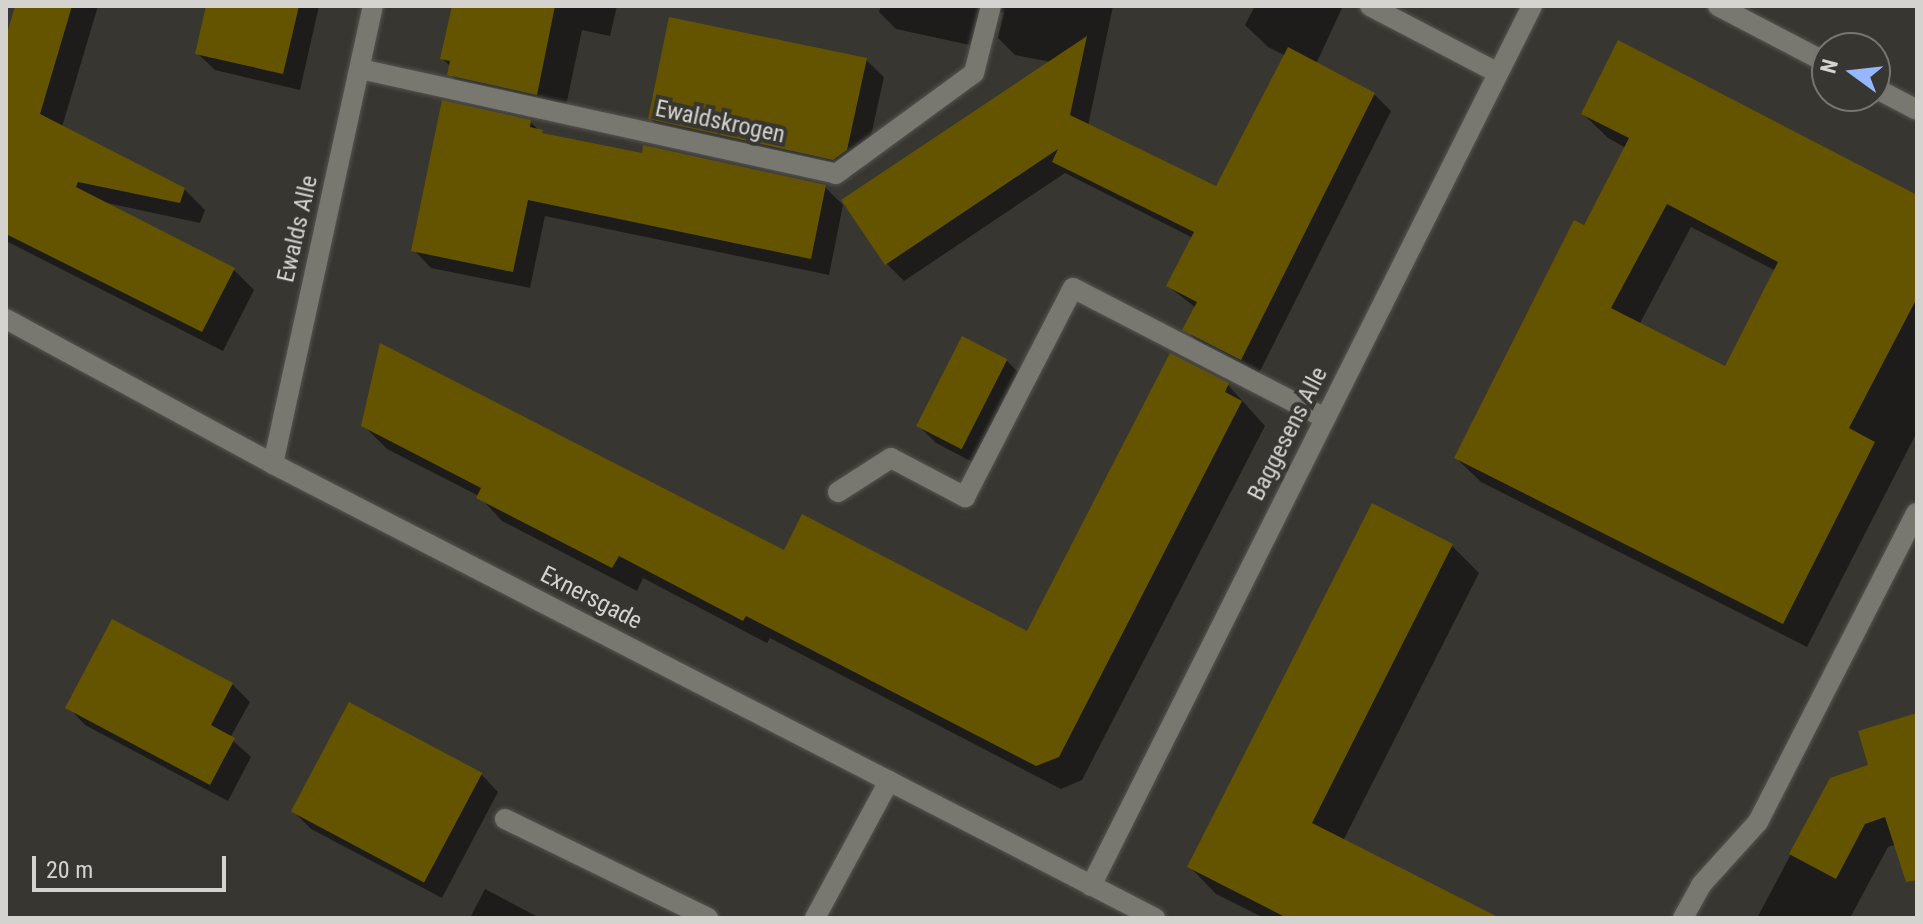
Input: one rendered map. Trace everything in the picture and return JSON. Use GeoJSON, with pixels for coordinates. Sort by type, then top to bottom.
{"type":"FeatureCollection","features":[{"type":"Feature","properties":{"kind":"street","name":"Ewalds Alle"},"geometry":{"type":"LineString","coordinates":[[273,464],[373,6]]}},
{"type":"Feature","properties":{"kind":"street","name":"Ewaldskrogen"},"geometry":{"type":"LineString","coordinates":[[360,69],[836,174],[974,73],[991,6]]}},
{"type":"Feature","properties":{"kind":"street"},"geometry":{"type":"LineString","coordinates":[[1370,6],[1498,73]]}},
{"type":"Feature","properties":{"kind":"street","name":"Baggesens Alle"},"geometry":{"type":"LineString","coordinates":[[1091,886],[1532,6]]}},
{"type":"Feature","properties":{"kind":"street"},"geometry":{"type":"LineString","coordinates":[[1718,6],[1811,55]]}},
{"type":"Feature","properties":{"kind":"street"},"geometry":{"type":"LineString","coordinates":[[1891,96],[1917,110]]}},
{"type":"Feature","properties":{"kind":"street"},"geometry":{"type":"LineString","coordinates":[[838,492],[891,458],[965,497],[1073,288],[1325,418]]}},
{"type":"Feature","properties":{"kind":"street","name":"Exnersgade"},"geometry":{"type":"LineString","coordinates":[[6,319],[273,464],[1155,918]]}},
{"type":"Feature","properties":{"kind":"street"},"geometry":{"type":"LineString","coordinates":[[1683,918],[1701,885],[1758,822],[1916,513]]}},
{"type":"Feature","properties":{"kind":"street"},"geometry":{"type":"LineString","coordinates":[[815,918],[889,781]]}},
{"type":"Feature","properties":{"kind":"street"},"geometry":{"type":"LineString","coordinates":[[505,819],[708,918]]}},
{"type":"Feature","properties":{"kind":"building"},"geometry":{"type":"Polygon","coordinates":[[[15,6],[72,6],[40,114],[185,188],[180,203],[78,182],[76,187],[235,268],[202,332],[6,234],[6,37],[15,6]]]}},
{"type":"Feature","properties":{"kind":"building"},"geometry":{"type":"Polygon","coordinates":[[[206,6],[299,6],[283,74],[195,54],[206,6]]]}},
{"type":"Feature","properties":{"kind":"building"},"geometry":{"type":"Polygon","coordinates":[[[452,6],[555,6],[537,95],[447,75],[450,61],[440,59],[452,6]]]}},
{"type":"Feature","properties":{"kind":"building"},"geometry":{"type":"Polygon","coordinates":[[[669,17],[867,58],[847,150],[833,160],[648,119],[669,17]]]}},
{"type":"Feature","properties":{"kind":"building"},"geometry":{"type":"Polygon","coordinates":[[[1087,36],[1070,115],[1216,186],[1288,47],[1375,93],[1241,360],[1182,330],[1197,302],[1166,286],[1194,232],[1052,162],[1058,149],[885,265],[841,200],[1087,36]]]}},
{"type":"Feature","properties":{"kind":"building"},"geometry":{"type":"Polygon","coordinates":[[[1618,40],[1917,195],[1917,298],[1849,428],[1875,442],[1783,624],[1454,458],[1574,220],[1584,225],[1629,138],[1581,114],[1618,40]],[[1667,204],[1611,308],[1725,366],[1778,262],[1667,204]]]}},
{"type":"Feature","properties":{"kind":"building"},"geometry":{"type":"Polygon","coordinates":[[[442,100],[531,120],[530,127],[543,130],[542,133],[642,153],[643,145],[826,185],[811,259],[528,200],[513,272],[411,251],[442,100]]]}},
{"type":"Feature","properties":{"kind":"building"},"geometry":{"type":"Polygon","coordinates":[[[962,336],[1007,359],[962,449],[916,426],[962,336]]]}},
{"type":"Feature","properties":{"kind":"building"},"geometry":{"type":"Polygon","coordinates":[[[380,343],[784,550],[802,514],[1027,631],[1170,353],[1229,383],[1225,392],[1242,401],[1059,757],[1036,766],[746,616],[743,621],[619,556],[612,568],[476,498],[481,488],[361,426],[380,343]]]}},
{"type":"Feature","properties":{"kind":"building"},"geometry":{"type":"Polygon","coordinates":[[[1372,503],[1453,544],[1312,823],[1500,918],[1287,918],[1187,867],[1372,503]]]}},
{"type":"Feature","properties":{"kind":"building"},"geometry":{"type":"Polygon","coordinates":[[[112,619],[233,683],[211,725],[235,738],[210,785],[65,708],[112,619]]]}},
{"type":"Feature","properties":{"kind":"building"},"geometry":{"type":"Polygon","coordinates":[[[349,702],[482,773],[424,882],[291,811],[349,702]]]}},
{"type":"Feature","properties":{"kind":"building"},"geometry":{"type":"Polygon","coordinates":[[[1917,713],[1917,880],[1906,882],[1885,817],[1865,824],[1836,879],[1789,854],[1830,778],[1868,765],[1858,731],[1917,713]]]}}]}
